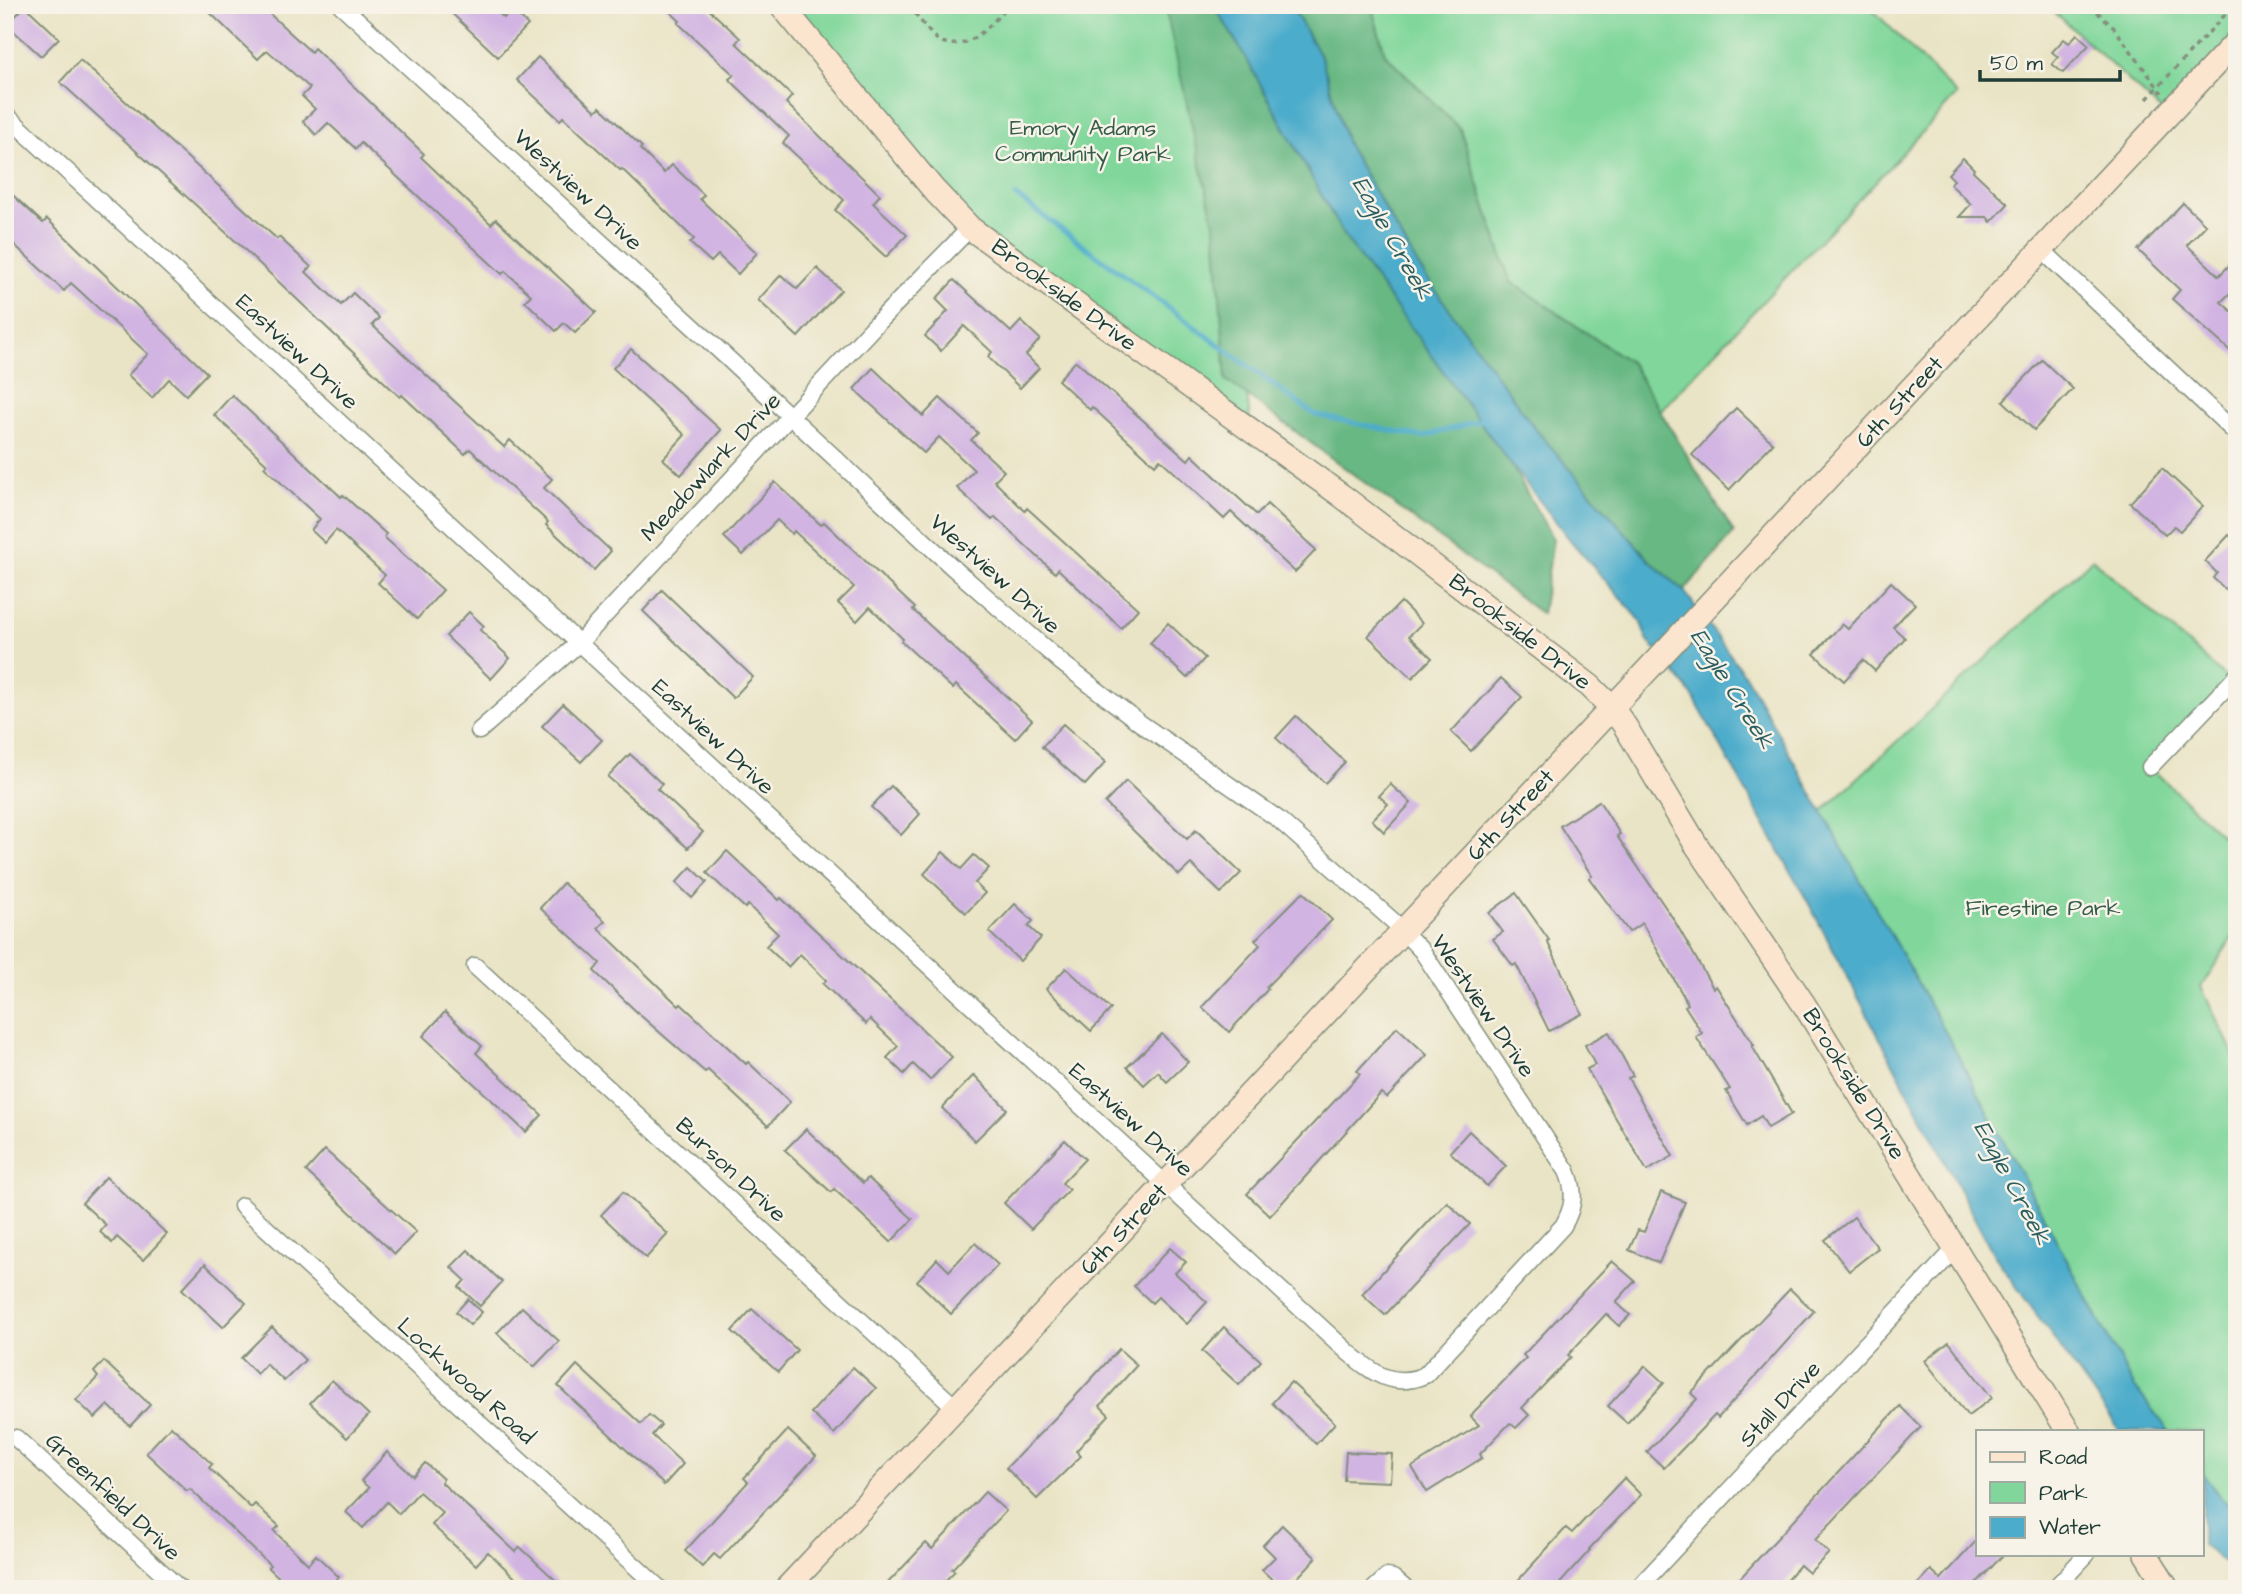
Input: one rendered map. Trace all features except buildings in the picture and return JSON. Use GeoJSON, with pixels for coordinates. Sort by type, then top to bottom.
{"type":"FeatureCollection","features":[{"type":"Feature","properties":{"kind":"street","name":"Westview Drive"},"geometry":{"type":"LineString","coordinates":[[341,5],[950,565],[1062,663],[1123,711],[1278,819],[1422,951],[1567,1171],[1572,1183],[1574,1202],[1563,1226],[1432,1369],[1413,1380],[1399,1380]]}},
{"type":"Feature","properties":{"kind":"street","name":"Brookside Drive"},"geometry":{"type":"LineString","coordinates":[[781,5],[934,190],[970,228],[1342,496],[1580,678],[1612,708],[1695,843],[1805,1006],[2067,1430]]}},
{"type":"Feature","properties":{"kind":"street","name":"6th Street"},"geometry":{"type":"LineString","coordinates":[[797,1585],[956,1408],[2237,41]]}},
{"type":"Feature","properties":{"kind":"street","name":"Eastview Drive"},"geometry":{"type":"LineString","coordinates":[[5,114],[1349,1353],[1382,1377],[1399,1380]]}},
{"type":"Feature","properties":{"kind":"street","name":"Meadowlark Drive"},"geometry":{"type":"LineString","coordinates":[[479,731],[579,643],[878,322],[970,228]]}},
{"type":"Feature","properties":{"kind":"street"},"geometry":{"type":"LineString","coordinates":[[2042,250],[2237,434]]}},
{"type":"Feature","properties":{"kind":"street"},"geometry":{"type":"LineString","coordinates":[[2150,767],[2237,676]]}},
{"type":"Feature","properties":{"kind":"street","name":"Burson Drive"},"geometry":{"type":"LineString","coordinates":[[475,966],[956,1408]]}},
{"type":"Feature","properties":{"kind":"street","name":"Lockwood Road"},"geometry":{"type":"LineString","coordinates":[[242,1206],[660,1589]]}},
{"type":"Feature","properties":{"kind":"street","name":"Stall Drive"},"geometry":{"type":"LineString","coordinates":[[1637,1589],[1955,1249]]}},
{"type":"Feature","properties":{"kind":"street","name":"Greenfield Drive"},"geometry":{"type":"LineString","coordinates":[[16,1438],[180,1589]]}},
{"type":"Feature","properties":{"kind":"street"},"geometry":{"type":"LineString","coordinates":[[2054,1589],[2085,1556]]}},
{"type":"Feature","properties":{"kind":"street"},"geometry":{"type":"LineString","coordinates":[[2147,1556],[2168,1589]]}},
{"type":"Feature","properties":{"kind":"street"},"geometry":{"type":"LineString","coordinates":[[1374,1589],[1387,1577],[1393,1578],[1406,1589]]}},
{"type":"Feature","properties":{"kind":"path"},"geometry":{"type":"LineString","coordinates":[[909,5],[938,40],[957,44],[976,39],[1009,5]]}},
{"type":"Feature","properties":{"kind":"path"},"geometry":{"type":"LineString","coordinates":[[2090,5],[2115,28],[2173,109]]}},
{"type":"Feature","properties":{"kind":"path"},"geometry":{"type":"LineString","coordinates":[[2147,99],[2234,5]]}},
{"type":"Feature","properties":{"kind":"green space","name":"Emory Adams Community Park"},"geometry":{"type":"Polygon","coordinates":[[[781,5],[1205,5],[1251,430],[970,228],[781,5]]]}},
{"type":"Feature","properties":{"kind":"green space"},"geometry":{"type":"Polygon","coordinates":[[[1162,5],[1214,5],[1344,236],[1510,463],[1553,539],[1542,614],[1226,380],[1215,228],[1166,11],[1162,5]]]}},
{"type":"Feature","properties":{"kind":"green space"},"geometry":{"type":"Polygon","coordinates":[[[1291,5],[1371,5],[1385,54],[1460,129],[1510,281],[1631,363],[1734,533],[1684,591],[1650,561],[1536,430],[1420,269],[1347,144],[1322,60],[1291,5]]]}},
{"type":"Feature","properties":{"kind":"green space"},"geometry":{"type":"Polygon","coordinates":[[[1371,5],[1868,5],[1957,95],[1660,411],[1631,363],[1510,281],[1460,129],[1385,54],[1371,5]]]}},
{"type":"Feature","properties":{"kind":"green space"},"geometry":{"type":"Polygon","coordinates":[[[2047,5],[2237,5],[2237,41],[2167,116],[2047,5]]]}},
{"type":"Feature","properties":{"kind":"green space","name":"Firestine Park"},"geometry":{"type":"Polygon","coordinates":[[[2092,559],[2231,682],[2150,767],[2237,850],[2237,930],[2201,987],[2237,1061],[2237,1537],[2204,1509],[2204,1430],[2135,1430],[1799,833],[2092,559]]]}},
{"type":"Feature","properties":{"kind":"water","name":"Eagle Creek"},"geometry":{"type":"Polygon","coordinates":[[[1214,5],[1291,5],[1322,60],[1347,144],[1420,269],[1536,430],[1650,561],[1684,591],[1747,678],[1952,1044],[2134,1386],[2168,1430],[2119,1430],[1994,1255],[1808,902],[1691,693],[1647,639],[1640,620],[1571,541],[1510,463],[1344,236],[1214,5]]]}},
{"type":"Feature","properties":{"kind":"water"},"geometry":{"type":"Polygon","coordinates":[[[2204,1476],[2221,1498],[2237,1512],[2237,1572],[2204,1547],[2204,1476]]]}},
{"type":"Feature","properties":{"kind":"waterway"},"geometry":{"type":"LineString","coordinates":[[1016,196],[1315,415],[1422,437],[1486,419]]}}]}
